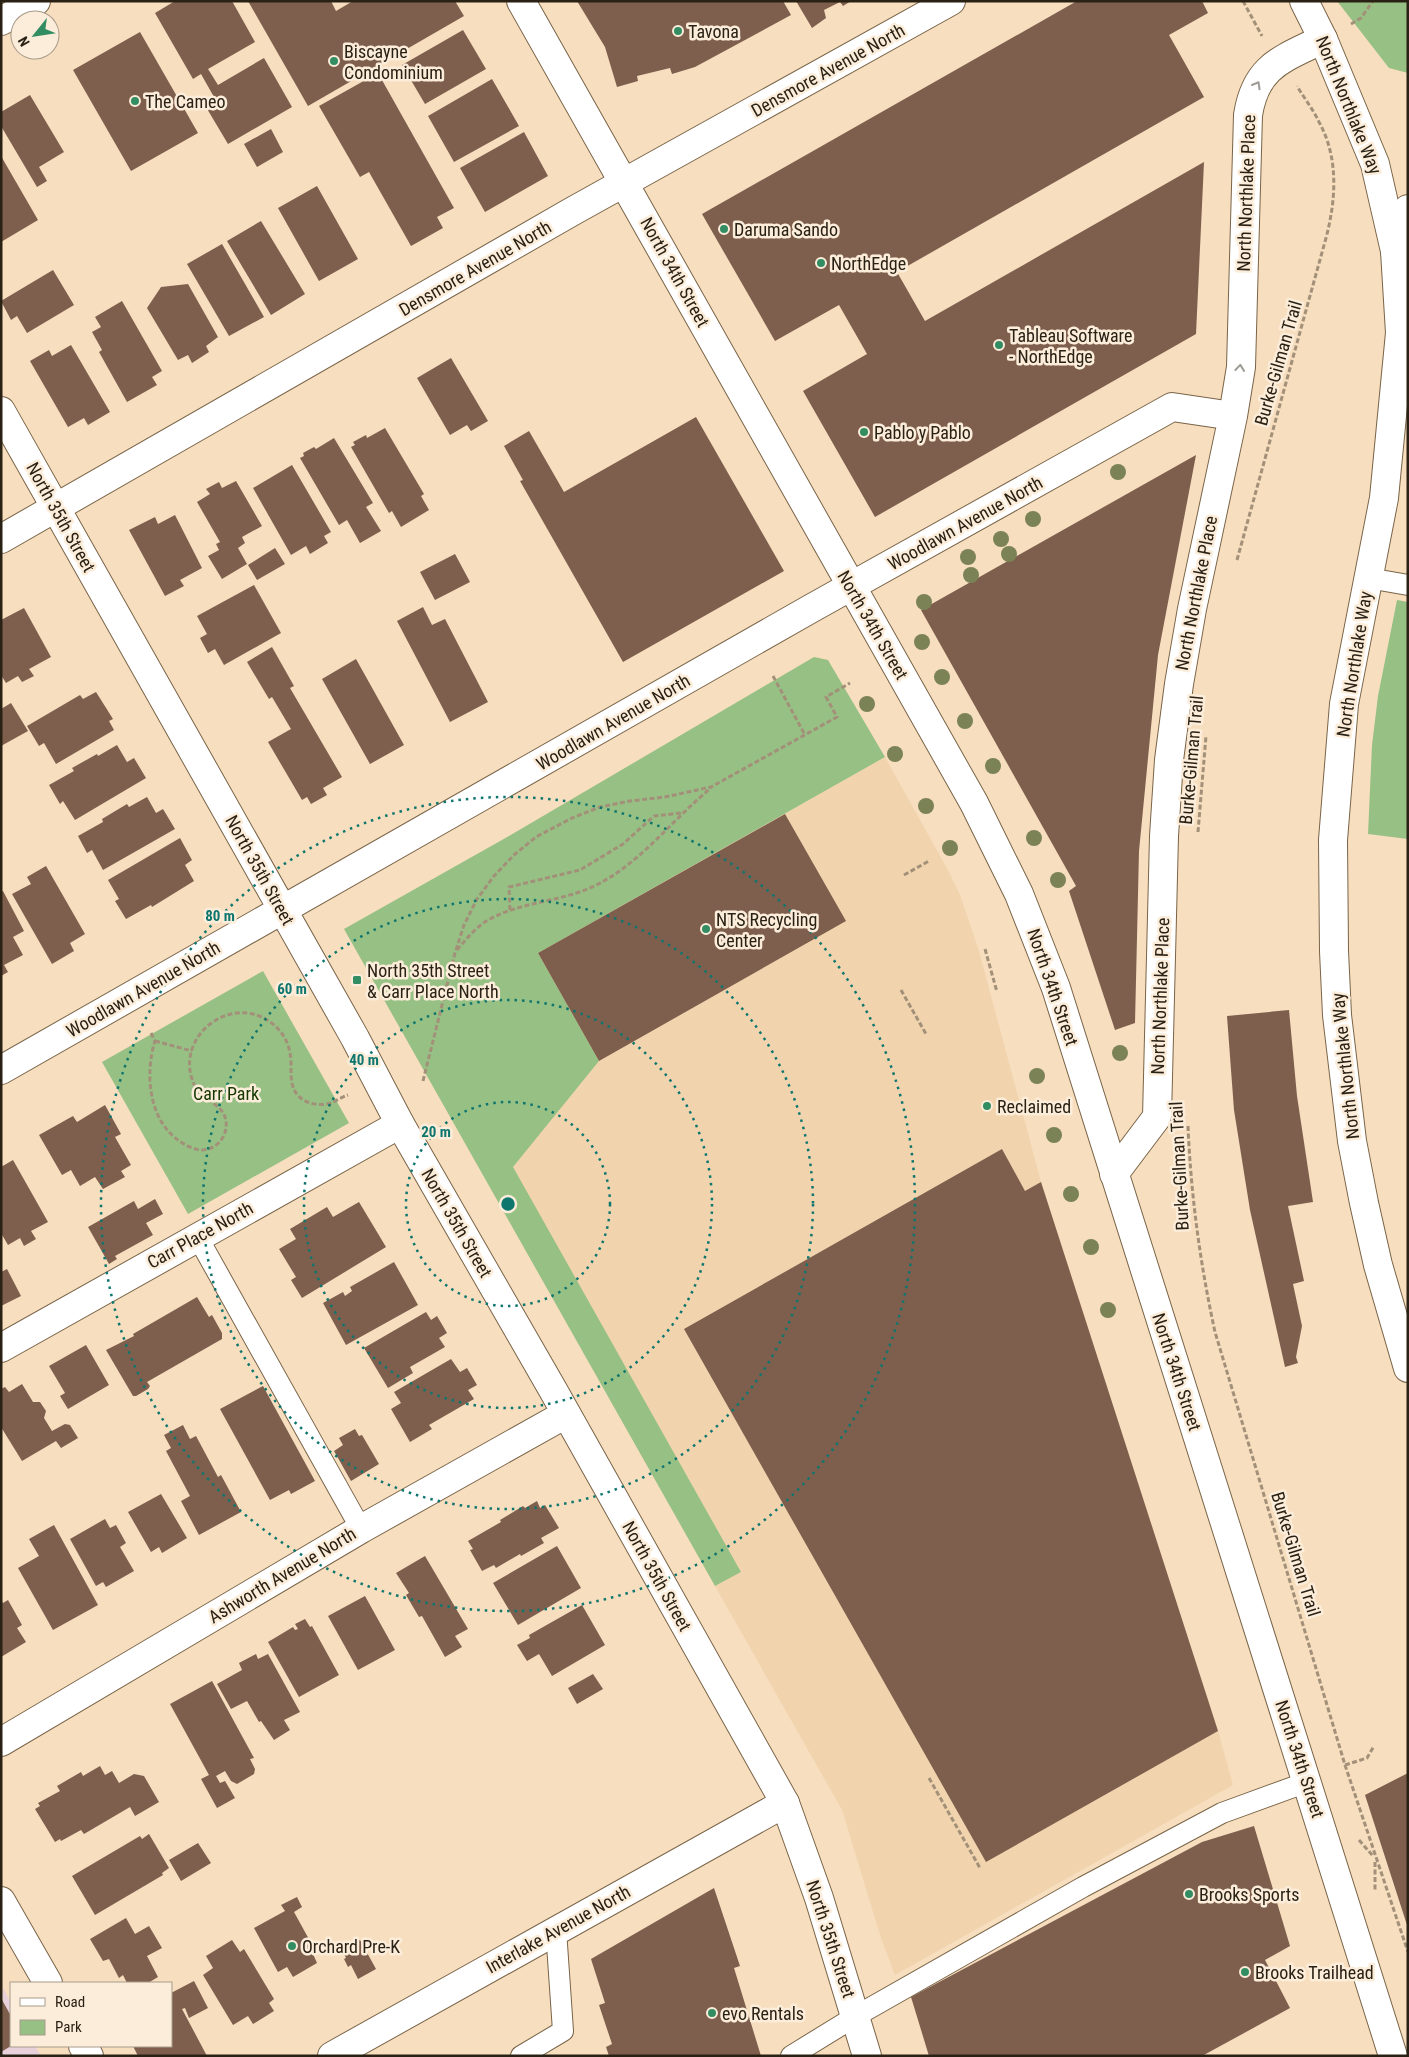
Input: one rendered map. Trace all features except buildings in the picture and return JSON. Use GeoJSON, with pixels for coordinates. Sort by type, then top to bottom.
{"type":"FeatureCollection","features":[{"type":"Feature","properties":{"kind":"street"},"geometry":{"type":"LineString","coordinates":[[1,21],[36,1]]}},
{"type":"Feature","properties":{"kind":"street","name":"North 34th Street"},"geometry":{"type":"LineString","coordinates":[[521,1],[625,182],[974,803],[1019,894],[1056,988],[1393,2056]]}},
{"type":"Feature","properties":{"kind":"street","name":"Densmore Avenue North"},"geometry":{"type":"LineString","coordinates":[[1,539],[625,182],[951,1]]}},
{"type":"Feature","properties":{"kind":"street","name":"North Northlake Way"},"geometry":{"type":"LineString","coordinates":[[1304,1],[1324,38],[1375,164],[1395,251],[1400,333],[1384,498],[1344,704],[1333,840],[1335,969],[1343,1078],[1364,1203],[1378,1265],[1408,1368]]}},
{"type":"Feature","properties":{"kind":"street","name":"North Northlake Place"},"geometry":{"type":"LineString","coordinates":[[1114,1174],[1157,1116],[1164,836],[1169,760],[1179,684],[1192,609],[1233,416],[1241,367],[1250,99],[1256,84],[1267,71],[1280,61],[1324,38]]}},
{"type":"Feature","properties":{"kind":"street"},"geometry":{"type":"LineString","coordinates":[[1395,251],[1408,208]]}},
{"type":"Feature","properties":{"kind":"street","name":"Woodlawn Avenue North"},"geometry":{"type":"LineString","coordinates":[[1,1070],[851,586],[1172,407],[1233,416]]}},
{"type":"Feature","properties":{"kind":"street","name":"North 35th Street"},"geometry":{"type":"LineString","coordinates":[[1,411],[355,1038],[400,1124],[785,1803],[819,1898],[867,2056]]}},
{"type":"Feature","properties":{"kind":"street","name":"Carr Place North"},"geometry":{"type":"LineString","coordinates":[[1,1348],[197,1236],[400,1124]]}},
{"type":"Feature","properties":{"kind":"street","name":"Ashworth Avenue North"},"geometry":{"type":"LineString","coordinates":[[1,1742],[361,1529],[566,1414]]}},
{"type":"Feature","properties":{"kind":"street","name":"Interlake Avenue North"},"geometry":{"type":"LineString","coordinates":[[332,2056],[785,1803]]}},
{"type":"Feature","properties":{"kind":"street"},"geometry":{"type":"LineString","coordinates":[[1,1901],[47,1982]]}},
{"type":"Feature","properties":{"kind":"street"},"geometry":{"type":"LineString","coordinates":[[1403,2056],[1408,2053]]}},
{"type":"Feature","properties":{"kind":"lane"},"geometry":{"type":"LineString","coordinates":[[1368,578],[1408,586]]}},
{"type":"Feature","properties":{"kind":"lane"},"geometry":{"type":"LineString","coordinates":[[197,1236],[361,1529]]}},
{"type":"Feature","properties":{"kind":"lane"},"geometry":{"type":"LineString","coordinates":[[791,2056],[856,2016],[1083,1887],[1222,1813],[1307,1782]]}},
{"type":"Feature","properties":{"kind":"lane"},"geometry":{"type":"LineString","coordinates":[[521,2056],[563,2031],[556,1930]]}},
{"type":"Feature","properties":{"kind":"path"},"geometry":{"type":"LineString","coordinates":[[1243,1],[1261,33]]}},
{"type":"Feature","properties":{"kind":"path"},"geometry":{"type":"LineString","coordinates":[[1348,25],[1362,18],[1373,1]]}},
{"type":"Feature","properties":{"kind":"path","name":"Burke-Gilman Trail"},"geometry":{"type":"LineString","coordinates":[[1234,569],[1326,238],[1333,202],[1333,168],[1326,137],[1320,122],[1295,83]]}},
{"type":"Feature","properties":{"kind":"path"},"geometry":{"type":"LineString","coordinates":[[773,676],[804,735]]}},
{"type":"Feature","properties":{"kind":"path"},"geometry":{"type":"LineString","coordinates":[[455,952],[470,934],[488,920],[510,910],[567,897],[600,883],[630,865],[711,787],[837,717],[826,697],[850,683]]}},
{"type":"Feature","properties":{"kind":"path","name":"Burke-Gilman Trail"},"geometry":{"type":"LineString","coordinates":[[1198,840],[1207,731]]}},
{"type":"Feature","properties":{"kind":"path"},"geometry":{"type":"LineString","coordinates":[[423,1081],[455,952],[464,925],[483,891],[514,855],[536,837],[572,818],[600,807],[665,797],[711,787]]}},
{"type":"Feature","properties":{"kind":"path"},"geometry":{"type":"LineString","coordinates":[[510,910],[509,887],[580,870],[622,844],[654,816],[682,813]]}},
{"type":"Feature","properties":{"kind":"path"},"geometry":{"type":"LineString","coordinates":[[904,875],[929,861]]}},
{"type":"Feature","properties":{"kind":"path"},"geometry":{"type":"LineString","coordinates":[[985,949],[997,992]]}},
{"type":"Feature","properties":{"kind":"path"},"geometry":{"type":"LineString","coordinates":[[901,990],[926,1034]]}},
{"type":"Feature","properties":{"kind":"path"},"geometry":{"type":"LineString","coordinates":[[151,1033],[155,1041],[149,1066],[151,1096],[154,1106],[164,1124],[177,1140],[193,1148],[202,1150],[211,1148],[219,1143],[226,1125],[224,1115],[218,1107],[203,1097],[196,1088],[190,1067],[192,1051],[198,1036],[213,1021],[233,1013],[255,1015],[274,1025],[287,1043],[290,1053],[292,1084],[296,1093],[303,1100],[312,1104],[331,1103],[348,1094]]}},
{"type":"Feature","properties":{"kind":"path"},"geometry":{"type":"LineString","coordinates":[[155,1041],[192,1051]]}},
{"type":"Feature","properties":{"kind":"path","name":"Burke-Gilman Trail"},"geometry":{"type":"LineString","coordinates":[[1188,1120],[1190,1174],[1195,1226],[1215,1332],[1345,1765],[1408,1952]]}},
{"type":"Feature","properties":{"kind":"path"},"geometry":{"type":"LineString","coordinates":[[1345,1765],[1367,1758],[1374,1746]]}},
{"type":"Feature","properties":{"kind":"path"},"geometry":{"type":"LineString","coordinates":[[929,1778],[980,1868]]}},
{"type":"Feature","properties":{"kind":"shaded area"},"geometry":{"type":"Polygon","coordinates":[[[885,757],[949,872],[960,895],[979,951],[1041,1182],[1218,1731],[1233,1785],[895,1975],[881,1938],[842,1810],[715,1586],[741,1572],[512,1167],[599,1061],[538,953],[885,757]]]}},
{"type":"Feature","properties":{"kind":"shaded area"},"geometry":{"type":"Polygon","coordinates":[[[3,1988],[10,2001],[10,2047],[36,2047],[41,2056],[1,2056],[3,1988]]]}},
{"type":"Feature","properties":{"kind":"green space"},"geometry":{"type":"Polygon","coordinates":[[[1337,1],[1408,1],[1408,73],[1389,68],[1337,1]]]}},
{"type":"Feature","properties":{"kind":"green space"},"geometry":{"type":"Polygon","coordinates":[[[1397,600],[1408,602],[1408,839],[1368,834],[1372,745],[1378,696],[1397,600]]]}},
{"type":"Feature","properties":{"kind":"green space"},"geometry":{"type":"Polygon","coordinates":[[[814,657],[828,660],[885,757],[538,953],[599,1061],[513,1167],[741,1572],[715,1586],[344,929],[509,836],[814,657]]]}},
{"type":"Feature","properties":{"kind":"green space","name":"Carr Park"},"geometry":{"type":"Polygon","coordinates":[[[263,971],[349,1123],[188,1214],[102,1062],[263,971]]]}},
{"type":"Feature","properties":{"kind":"place","name":"Tavona"},"geometry":{"type":"Point","coordinates":[678,31]}},
{"type":"Feature","properties":{"kind":"place","name":"Biscayne Condominium"},"geometry":{"type":"Point","coordinates":[334,61]}},
{"type":"Feature","properties":{"kind":"place","name":"The Cameo"},"geometry":{"type":"Point","coordinates":[135,101]}},
{"type":"Feature","properties":{"kind":"place","name":"Daruma Sando"},"geometry":{"type":"Point","coordinates":[724,229]}},
{"type":"Feature","properties":{"kind":"place","name":"NorthEdge"},"geometry":{"type":"Point","coordinates":[821,263]}},
{"type":"Feature","properties":{"kind":"place","name":"Tableau Software - NorthEdge"},"geometry":{"type":"Point","coordinates":[999,345]}},
{"type":"Feature","properties":{"kind":"place","name":"Pablo y Pablo"},"geometry":{"type":"Point","coordinates":[864,432]}},
{"type":"Feature","properties":{"kind":"place","name":"NTS Recycling Center"},"geometry":{"type":"Point","coordinates":[706,929]}},
{"type":"Feature","properties":{"kind":"place","name":"North 35th Street & Carr Place North"},"geometry":{"type":"Point","coordinates":[357,980]}},
{"type":"Feature","properties":{"kind":"place","name":"Reclaimed"},"geometry":{"type":"Point","coordinates":[987,1106]}},
{"type":"Feature","properties":{"kind":"place","name":"Brooks Sports"},"geometry":{"type":"Point","coordinates":[1189,1894]}},
{"type":"Feature","properties":{"kind":"place","name":"Orchard Pre-K"},"geometry":{"type":"Point","coordinates":[292,1946]}},
{"type":"Feature","properties":{"kind":"place","name":"Brooks Trailhead"},"geometry":{"type":"Point","coordinates":[1245,1972]}},
{"type":"Feature","properties":{"kind":"place","name":"evo Rentals"},"geometry":{"type":"Point","coordinates":[712,2013]}}]}
